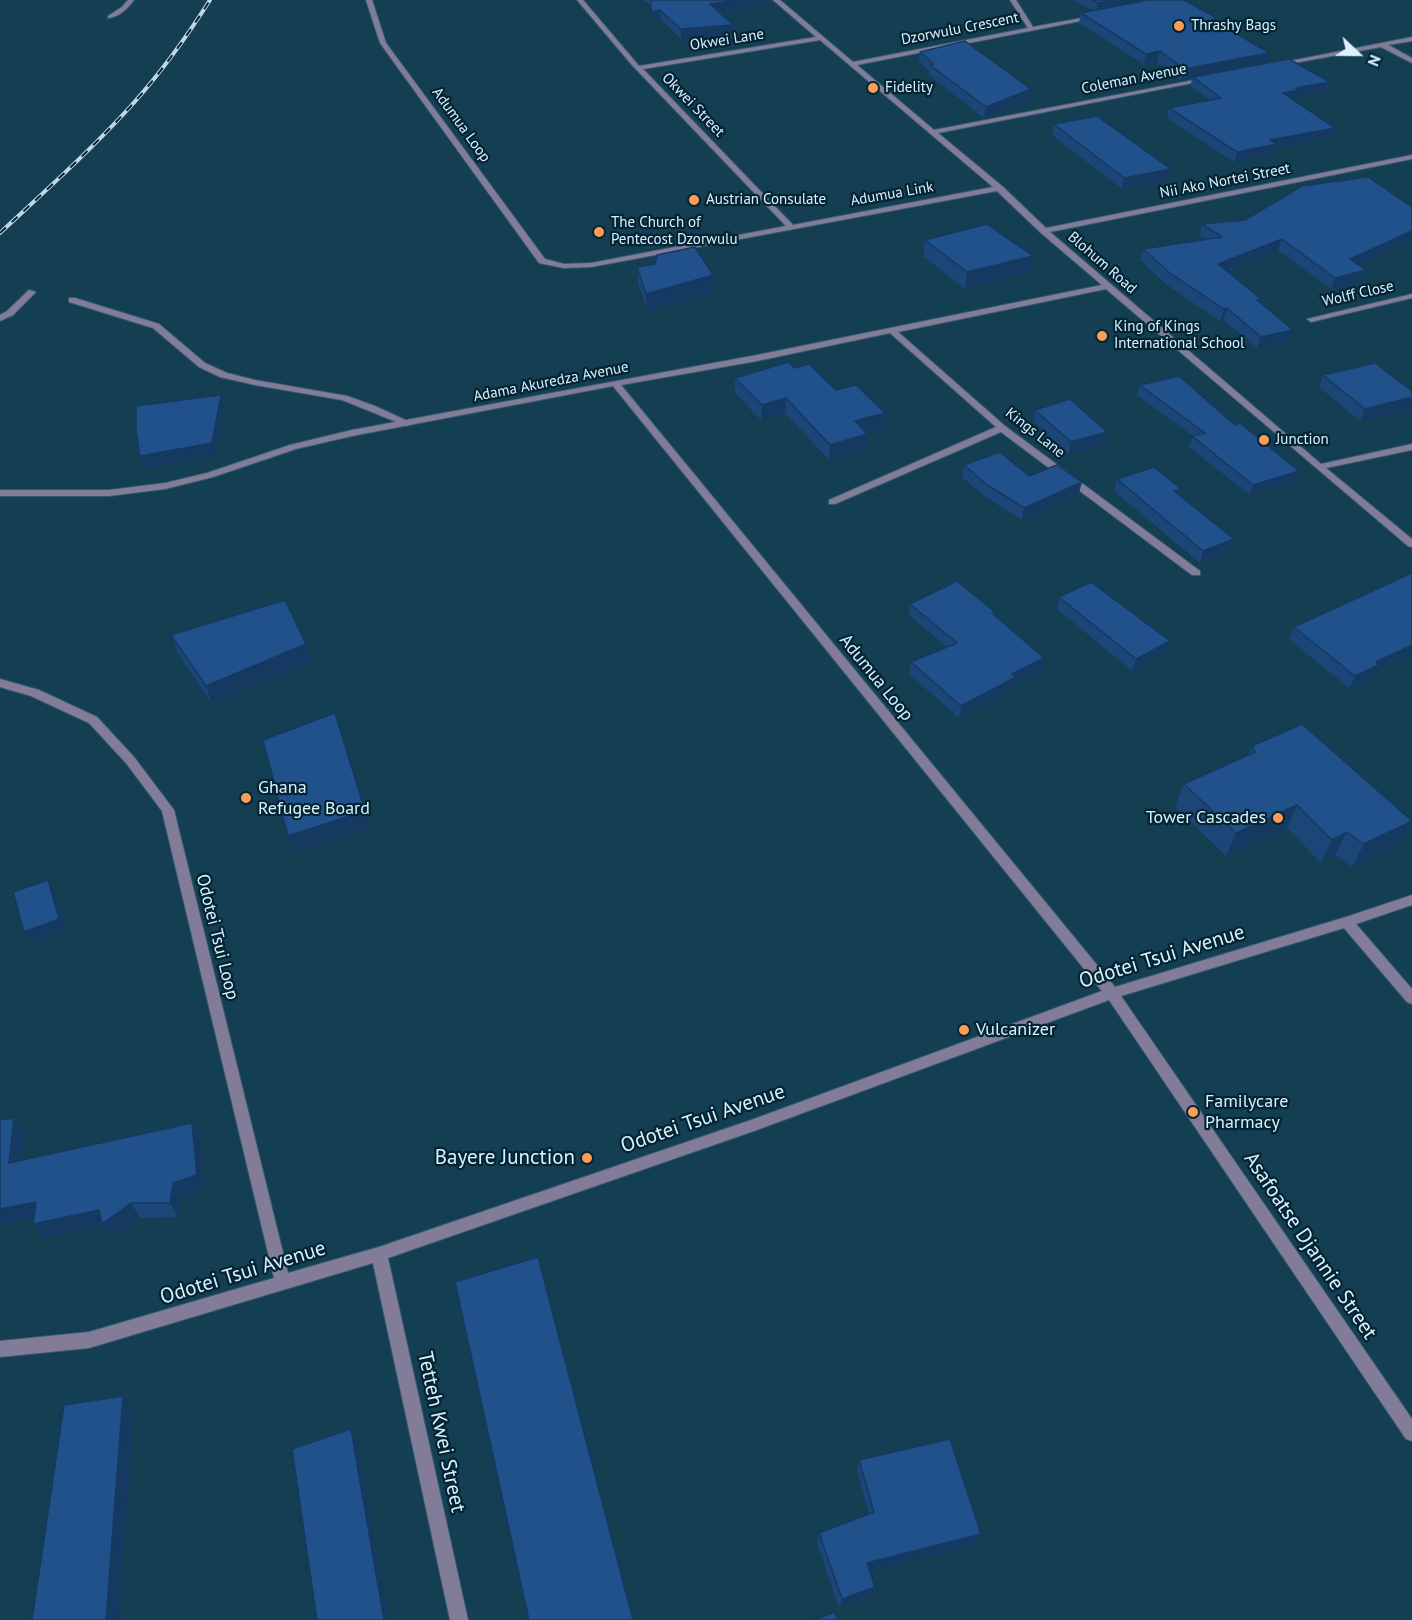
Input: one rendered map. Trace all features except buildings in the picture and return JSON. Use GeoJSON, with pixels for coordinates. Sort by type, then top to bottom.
{"type":"FeatureCollection","features":[{"type":"Feature","properties":{"kind":"street"},"geometry":{"type":"LineString","coordinates":[[110,17],[124,8],[131,0]]}},
{"type":"Feature","properties":{"kind":"street","name":"Adumua Loop"},"geometry":{"type":"LineString","coordinates":[[369,0],[383,43],[542,261]]}},
{"type":"Feature","properties":{"kind":"street","name":"Okwei Street"},"geometry":{"type":"LineString","coordinates":[[580,0],[638,68],[790,226]]}},
{"type":"Feature","properties":{"kind":"street","name":"Blohum Road"},"geometry":{"type":"LineString","coordinates":[[776,0],[999,188],[1107,286],[1412,544]]}},
{"type":"Feature","properties":{"kind":"street"},"geometry":{"type":"LineString","coordinates":[[1013,0],[1031,28]]}},
{"type":"Feature","properties":{"kind":"street","name":"Dzorwulu Crescent"},"geometry":{"type":"LineString","coordinates":[[852,64],[1101,15]]}},
{"type":"Feature","properties":{"kind":"street","name":"Okwei Lane"},"geometry":{"type":"LineString","coordinates":[[638,68],[821,38]]}},
{"type":"Feature","properties":{"kind":"street"},"geometry":{"type":"LineString","coordinates":[[1266,67],[1412,39]]}},
{"type":"Feature","properties":{"kind":"street"},"geometry":{"type":"LineString","coordinates":[[1381,44],[1412,61]]}},
{"type":"Feature","properties":{"kind":"street","name":"Coleman Avenue"},"geometry":{"type":"LineString","coordinates":[[932,132],[1220,76]]}},
{"type":"Feature","properties":{"kind":"street","name":"Nii Ako Nortei Street"},"geometry":{"type":"LineString","coordinates":[[1044,231],[1412,157]]}},
{"type":"Feature","properties":{"kind":"street","name":"Adumua Link"},"geometry":{"type":"LineString","coordinates":[[542,261],[564,266],[591,265],[999,188]]}},
{"type":"Feature","properties":{"kind":"street","name":"Adama Akuredza Avenue"},"geometry":{"type":"LineString","coordinates":[[0,493],[109,493],[165,486],[210,475],[293,447],[352,433],[615,382],[757,358],[1107,286]]}},
{"type":"Feature","properties":{"kind":"street"},"geometry":{"type":"LineString","coordinates":[[0,318],[10,313],[32,292]]}},
{"type":"Feature","properties":{"kind":"street","name":"Wolff Close"},"geometry":{"type":"LineString","coordinates":[[1311,320],[1412,296]]}},
{"type":"Feature","properties":{"kind":"street"},"geometry":{"type":"LineString","coordinates":[[72,300],[156,326],[168,333],[208,369],[255,381],[350,399],[407,423]]}},
{"type":"Feature","properties":{"kind":"street","name":"Kings Lane"},"geometry":{"type":"LineString","coordinates":[[892,331],[1002,428],[1196,573]]}},
{"type":"Feature","properties":{"kind":"street","name":"Adumua Loop"},"geometry":{"type":"LineString","coordinates":[[615,382],[1112,993]]}},
{"type":"Feature","properties":{"kind":"street"},"geometry":{"type":"LineString","coordinates":[[832,502],[1002,428]]}},
{"type":"Feature","properties":{"kind":"street"},"geometry":{"type":"LineString","coordinates":[[1319,467],[1412,447]]}},
{"type":"Feature","properties":{"kind":"street","name":"Odotei Tsui Loop"},"geometry":{"type":"LineString","coordinates":[[0,683],[35,693],[93,720],[130,760],[168,810],[283,1283]]}},
{"type":"Feature","properties":{"kind":"street","name":"Odotei Tsui Avenue"},"geometry":{"type":"LineString","coordinates":[[0,1348],[89,1340],[379,1254],[753,1125],[1112,993],[1412,900]]}},
{"type":"Feature","properties":{"kind":"street"},"geometry":{"type":"LineString","coordinates":[[1347,922],[1412,998]]}},
{"type":"Feature","properties":{"kind":"street","name":"Asafoatse Djannie Street"},"geometry":{"type":"LineString","coordinates":[[1112,993],[1412,1433]]}},
{"type":"Feature","properties":{"kind":"street","name":"Tetteh Kwei Street"},"geometry":{"type":"LineString","coordinates":[[379,1254],[459,1620]]}},
{"type":"Feature","properties":{"kind":"railway"},"geometry":{"type":"LineString","coordinates":[[0,233],[130,107],[152,82],[210,0]]}},
{"type":"Feature","properties":{"kind":"place","name":"Thrashy Bags"},"geometry":{"type":"Point","coordinates":[1179,26]}},
{"type":"Feature","properties":{"kind":"place","name":"Fidelity"},"geometry":{"type":"Point","coordinates":[873,88]}},
{"type":"Feature","properties":{"kind":"place","name":"Austrian Consulate"},"geometry":{"type":"Point","coordinates":[694,200]}},
{"type":"Feature","properties":{"kind":"place","name":"The Church of Pentecost Dzorwulu"},"geometry":{"type":"Point","coordinates":[599,232]}},
{"type":"Feature","properties":{"kind":"place","name":"King of Kings International School"},"geometry":{"type":"Point","coordinates":[1102,336]}},
{"type":"Feature","properties":{"kind":"place","name":"Junction"},"geometry":{"type":"Point","coordinates":[1264,440]}},
{"type":"Feature","properties":{"kind":"place","name":"Ghana Refugee Board"},"geometry":{"type":"Point","coordinates":[246,798]}},
{"type":"Feature","properties":{"kind":"place","name":"Tower Cascades"},"geometry":{"type":"Point","coordinates":[1278,818]}},
{"type":"Feature","properties":{"kind":"place","name":"Vulcanizer"},"geometry":{"type":"Point","coordinates":[964,1030]}},
{"type":"Feature","properties":{"kind":"place","name":"Familycare Pharmacy"},"geometry":{"type":"Point","coordinates":[1193,1112]}},
{"type":"Feature","properties":{"kind":"place","name":"Bayere Junction"},"geometry":{"type":"Point","coordinates":[587,1158]}}]}
